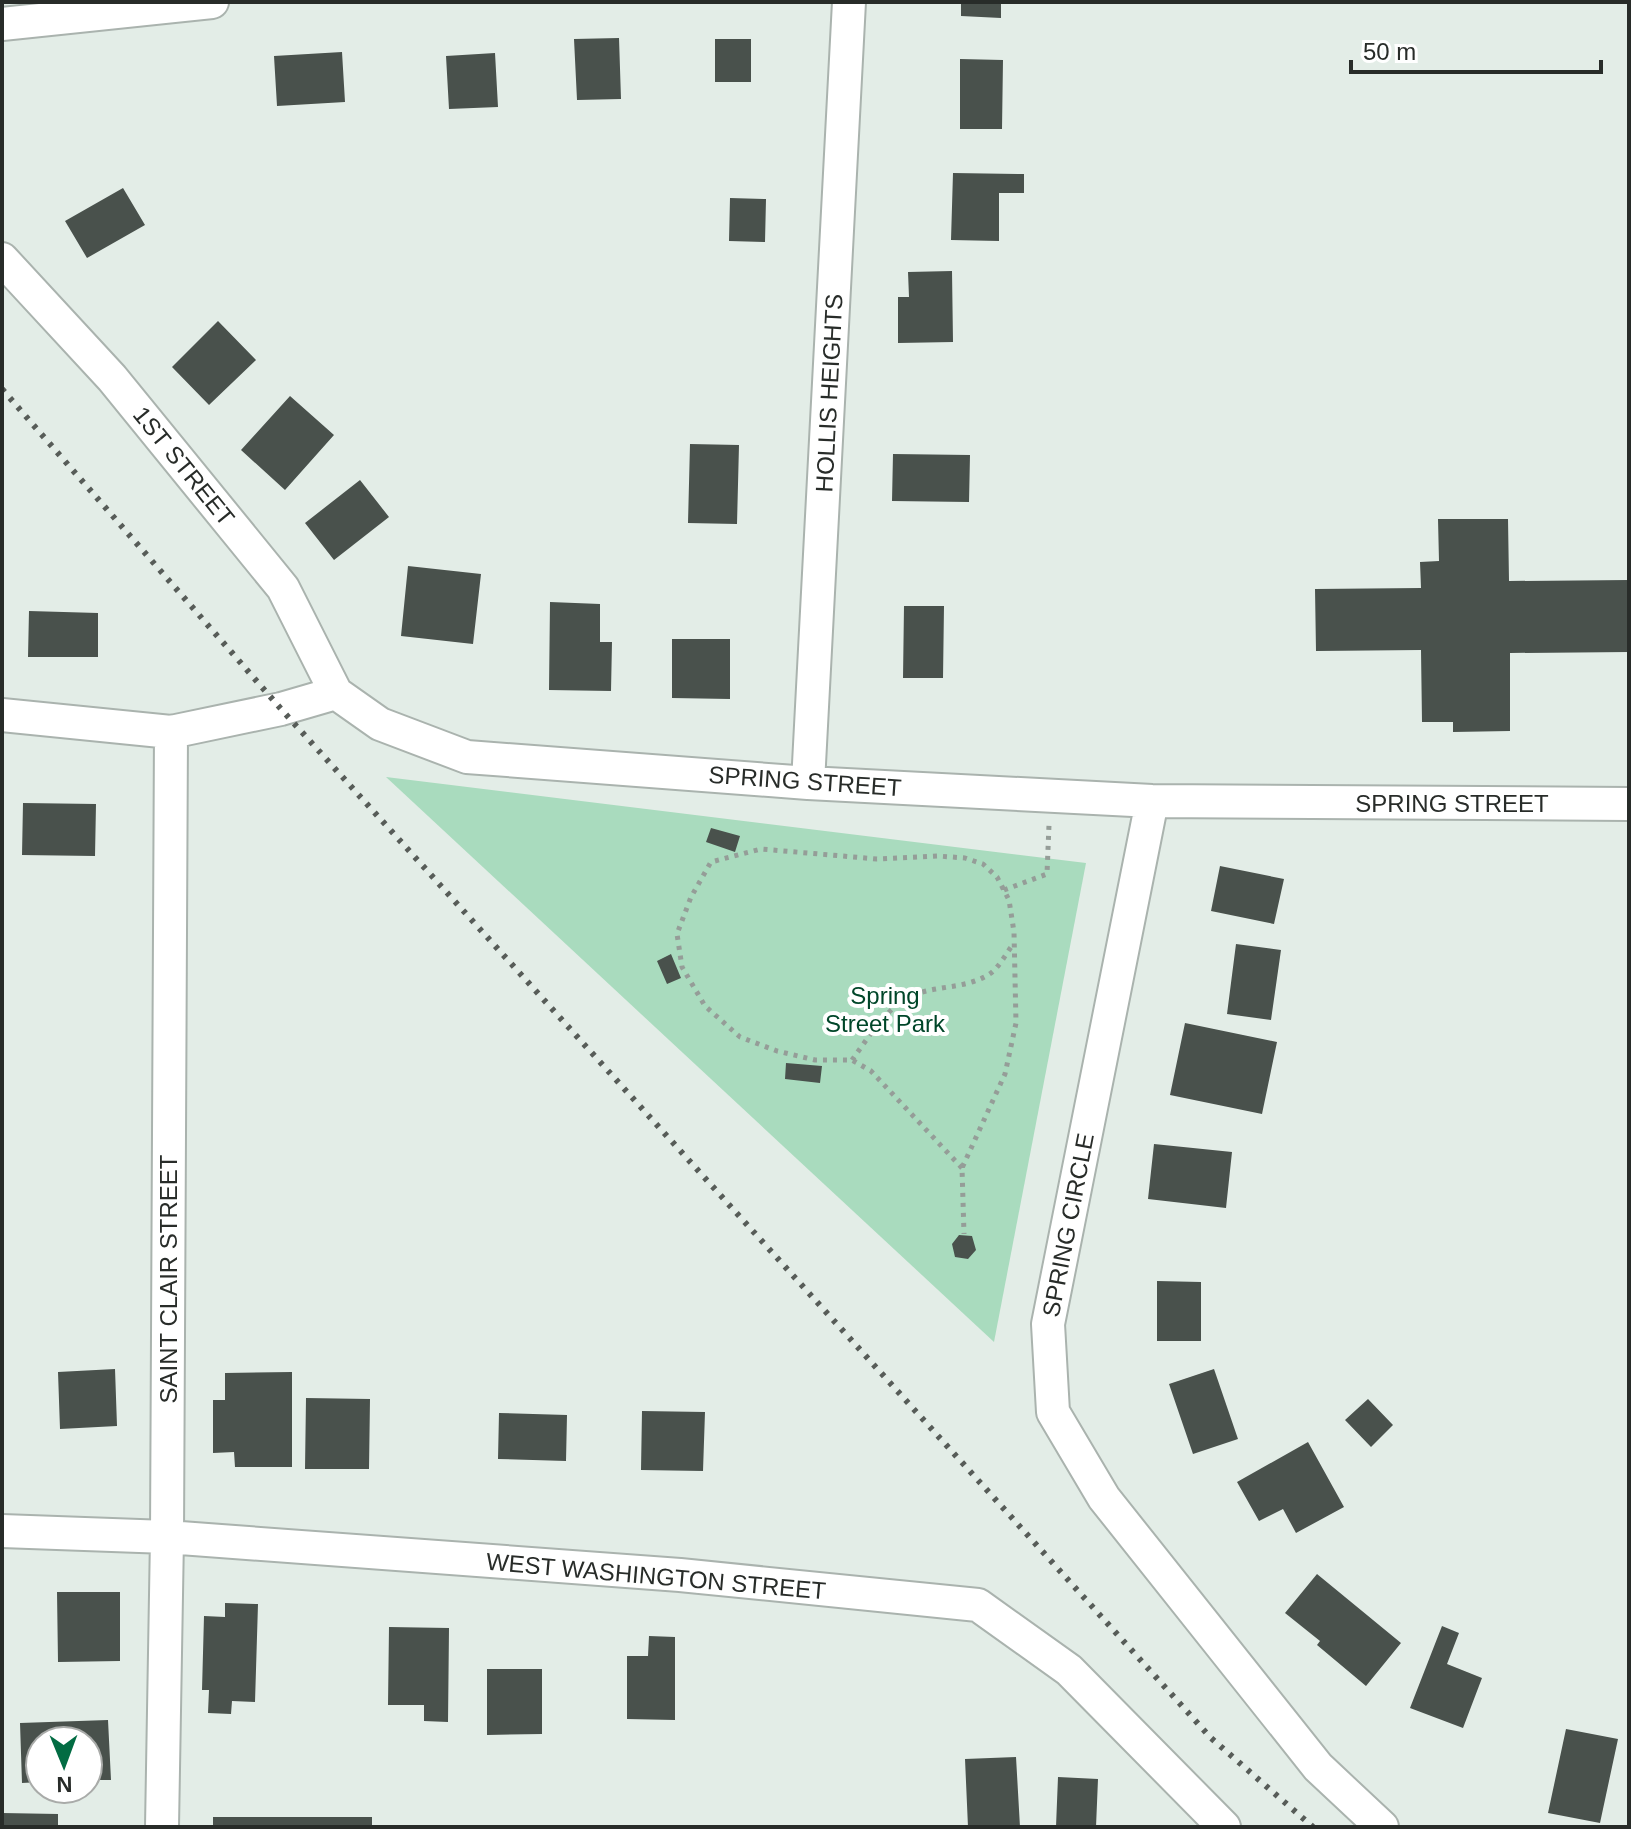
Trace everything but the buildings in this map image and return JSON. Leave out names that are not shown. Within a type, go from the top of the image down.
[{"type":"street","points":[[2,24],[212,2]]},
{"type":"street","name":"HOLLIS HEIGHTS","points":[[808,783],[849,2]]},
{"type":"street","name":"1ST STREET","points":[[2,259],[112,378],[283,588],[336,693]]},
{"type":"street","points":[[2,715],[171,732],[281,709],[336,693]]},
{"type":"street","name":"SPRING STREET","points":[[336,693],[380,724],[467,757],[808,783],[1152,801],[1629,804]]},
{"type":"street","name":"SAINT CLAIR STREET","points":[[162,1827],[167,1537],[171,732]]},
{"type":"street","name":"SPRING CIRCLE","points":[[1152,801],[1048,1324],[1053,1412],[1104,1498],[1318,1767],[1382,1827]]},
{"type":"street","name":"WEST WASHINGTON STREET","points":[[2,1531],[167,1537],[680,1575],[978,1605],[1069,1670],[1224,1827]]},
{"type":"path","points":[[1004,890],[1047,874],[1050,795]]},
{"type":"path","points":[[962,1168],[876,1075],[852,1060],[815,1060],[777,1051],[740,1037],[705,1006],[682,967],[677,934],[691,897],[711,862],[761,849],[877,859],[938,856],[965,858],[983,864],[997,877],[1009,900],[1014,942],[1016,1023],[1005,1074],[962,1168],[964,1234]]},
{"type":"path","points":[[852,1060],[901,1001],[957,986],[991,972],[1014,942]]},
{"type":"green space","name":"Spring Street Park","points":[[386,777],[1086,863],[994,1342]]},
{"type":"railway","points":[[2,389],[281,709],[1211,1738],[1313,1827]]}]
